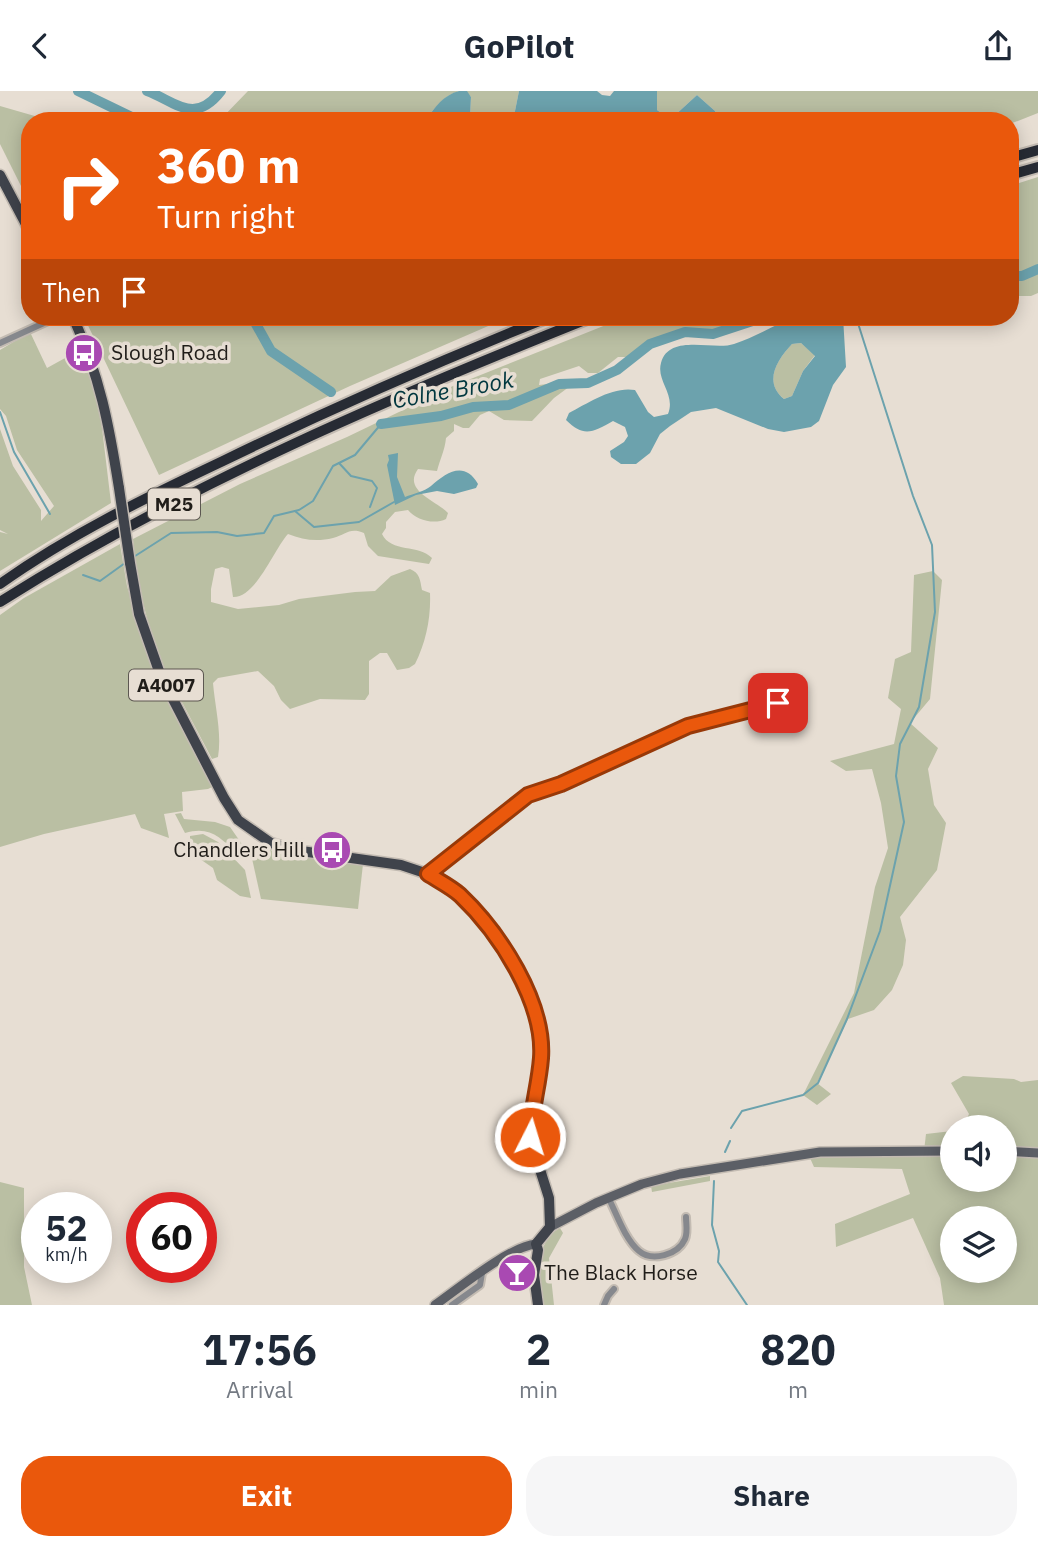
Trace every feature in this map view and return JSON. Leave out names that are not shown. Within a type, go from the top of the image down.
[{"type":"highway","points":[[1019,155],[1038,150]]},
{"type":"highway","points":[[1019,172],[1038,167]]},
{"type":"highway","name":"M25","points":[[0,584],[76,537],[165,489],[338,407],[528,326]]},
{"type":"highway","name":"M25","points":[[0,602],[74,556],[128,527],[370,409],[570,326]]},
{"type":"main road","points":[[0,175],[21,215]]},
{"type":"main road","name":"A4007","points":[[77,326],[99,380],[106,409],[139,614],[160,674],[238,820],[271,843],[294,850],[401,865],[428,874],[458,893],[482,920],[520,975],[535,1011],[541,1058],[530,1116],[530,1137],[549,1198],[550,1227]]},
{"type":"main road","points":[[538,1305],[534,1275],[538,1250],[536,1244],[550,1227]]},
{"type":"street","points":[[0,343],[37,326]]},
{"type":"street","points":[[428,874],[528,795],[561,784],[688,726],[778,703]]},
{"type":"street","points":[[550,1227],[661,1178],[820,1152],[940,1151]]},
{"type":"street","points":[[1017,1152],[1038,1153]]},
{"type":"street","points":[[609,1199],[636,1249],[646,1256],[661,1257],[677,1249],[684,1241],[687,1230],[685,1217]]},
{"type":"street","points":[[435,1305],[525,1246],[536,1244]]},
{"type":"street","points":[[452,1305],[480,1285],[482,1273]]},
{"type":"street","points":[[604,1305],[614,1289]]},
{"type":"green space","points":[[248,91],[459,91],[431,112],[228,112]]},
{"type":"green space","points":[[466,91],[519,91],[515,112],[470,112],[471,97]]},
{"type":"green space","points":[[657,91],[1038,91],[1038,113],[1019,120],[1019,112],[715,112],[697,95],[678,112],[657,110]]},
{"type":"green space","points":[[0,106],[21,112],[21,186],[0,144]]},
{"type":"green space","points":[[1038,177],[1038,293],[1031,296],[1019,296],[1019,183]]},
{"type":"green space","points":[[88,326],[488,326],[350,386],[159,475]]},
{"type":"green space","points":[[603,326],[730,326],[712,332],[688,328],[653,339],[631,357],[618,357],[598,373],[588,373],[579,366],[540,379],[539,385],[572,381],[573,384],[554,398],[532,421],[504,420],[489,411],[480,415],[469,428],[454,424],[454,431],[446,438],[437,471],[418,469],[414,477],[414,483],[423,495],[448,513],[446,519],[426,521],[408,510],[395,512],[386,522],[382,534],[392,544],[426,554],[432,558],[429,564],[378,556],[368,546],[364,533],[355,531],[321,540],[288,534],[257,581],[241,595],[233,597],[229,569],[215,569],[211,602],[238,609],[375,591],[391,576],[410,569],[418,575],[422,590],[430,593],[430,602],[425,638],[415,664],[397,670],[387,653],[380,653],[369,661],[369,694],[365,700],[320,699],[290,709],[281,700],[274,686],[258,671],[218,678],[213,683],[219,748],[218,757],[212,759],[168,680],[151,634],[136,575],[133,539],[240,484],[453,386]]},
{"type":"green space","points":[[30,332],[47,368],[76,352],[82,373],[86,361],[99,403],[111,503],[0,571],[0,532],[8,534],[0,530],[0,429],[13,466],[41,510],[41,521],[54,506],[17,450],[6,416],[0,409],[0,350]]},
{"type":"green space","points":[[801,343],[815,355],[803,371],[792,396],[784,399],[774,385],[774,371],[792,344]]},
{"type":"green space","points":[[120,544],[127,586],[149,659],[214,786],[182,792],[183,811],[164,814],[169,838],[141,828],[135,814],[44,834],[0,847],[0,615],[24,598]]},
{"type":"green space","points":[[933,571],[942,580],[930,699],[910,723],[938,748],[928,769],[934,805],[946,823],[937,870],[900,917],[906,940],[903,965],[892,990],[874,1010],[848,1019],[817,1083],[831,1094],[817,1105],[803,1095],[854,993],[875,887],[888,848],[872,769],[846,771],[830,761],[894,744],[901,709],[888,698],[895,659],[911,652],[914,575]]},
{"type":"green space","points":[[181,813],[184,819],[215,822],[230,827],[244,847],[237,854],[208,832],[185,833],[175,814]]},
{"type":"green space","points":[[203,834],[218,842],[245,870],[251,898],[240,896],[217,880],[213,868],[190,852],[190,836]]},
{"type":"green space","points":[[255,848],[363,864],[358,909],[261,899],[251,854]]},
{"type":"green space","points":[[963,1076],[1014,1079],[1021,1082],[1038,1080],[1038,1153],[1017,1152],[1017,1115],[969,1115],[951,1083]]},
{"type":"green space","points":[[940,1132],[940,1151],[924,1151],[926,1134]]},
{"type":"green space","points":[[940,1155],[940,1192],[1017,1192],[1017,1155],[1038,1155],[1038,1305],[944,1305],[941,1283],[1017,1283],[1017,1206],[940,1206],[940,1278],[913,1218],[836,1247],[835,1224],[910,1194],[902,1169],[814,1167],[810,1158]]},
{"type":"green space","points":[[710,1176],[710,1181],[652,1192],[651,1186]]},
{"type":"green space","points":[[0,1182],[24,1188],[24,1192],[21,1192],[21,1283],[27,1283],[32,1305],[0,1305]]},
{"type":"green space","points":[[560,1228],[563,1233],[549,1258],[554,1305],[541,1305],[539,1273],[542,1252],[552,1234]]},
{"type":"water","points":[[467,91],[471,97],[470,112],[431,112],[449,95]]},
{"type":"water","points":[[519,91],[597,91],[610,96],[614,91],[657,91],[657,110],[660,112],[515,112]]},
{"type":"water","points":[[697,95],[715,112],[678,112]]},
{"type":"water","points":[[774,326],[844,326],[846,367],[833,385],[819,421],[811,427],[784,432],[768,429],[716,408],[691,412],[660,434],[650,453],[636,464],[621,464],[611,457],[610,451],[628,436],[625,427],[613,421],[594,430],[584,431],[566,420],[569,413],[592,400],[627,389],[635,390],[654,417],[668,414],[670,400],[660,370],[666,354],[673,348],[682,346],[725,346]],"holes":[[[801,343],[815,356],[803,371],[792,396],[784,399],[774,385],[774,371],[792,344]]]},
{"type":"water","points":[[398,453],[397,477],[405,497],[426,489],[455,471],[467,472],[478,484],[476,488],[454,494],[437,491],[416,495],[395,505],[387,465],[388,455]]},
{"type":"waterway","name":"Colne Brook","points":[[78,91],[121,112]]},
{"type":"waterway","points":[[147,91],[176,105],[193,109],[202,107],[221,91]]},
{"type":"waterway","name":"Colne Brook","points":[[1019,276],[1038,269]]},
{"type":"waterway","name":"Colne Brook","points":[[257,326],[271,351],[331,392]]},
{"type":"waterway","name":"Colne Brook","points":[[381,424],[441,416],[473,407],[509,405],[559,384],[588,383],[617,370],[650,344],[685,332],[713,334],[737,326]]},
{"type":"waterway","points":[[731,1128],[742,1111],[803,1095],[818,1083],[847,1019],[880,931],[904,822],[896,776],[900,744],[919,707],[935,612],[932,545],[913,496],[859,326]]},
{"type":"waterway","points":[[0,412],[14,452],[50,514]]},
{"type":"waterway","points":[[132,558],[171,533],[217,532],[237,536],[264,533],[274,516],[299,510],[313,501],[333,466],[355,455],[381,424]]},
{"type":"waterway","points":[[339,463],[351,476],[372,481],[377,488],[370,507]]},
{"type":"waterway","points":[[295,511],[314,527],[359,522],[394,502]]},
{"type":"waterway","points":[[83,575],[100,581],[125,563]]},
{"type":"waterway","points":[[725,1152],[730,1141]]},
{"type":"waterway","points":[[714,1181],[712,1225],[719,1251],[718,1262],[747,1305]]},
{"type":"place","name":"Slough Road","points":[[84,353]]},
{"type":"place","name":"Chandlers Hill","points":[[332,850]]},
{"type":"place","name":"The Black Horse","points":[[517,1273]]},
{"type":"route","points":[[530,1137],[530,1116],[541,1058],[535,1011],[520,975],[482,920],[458,893],[428,874],[528,795],[561,784],[688,726],[778,703]]}]
